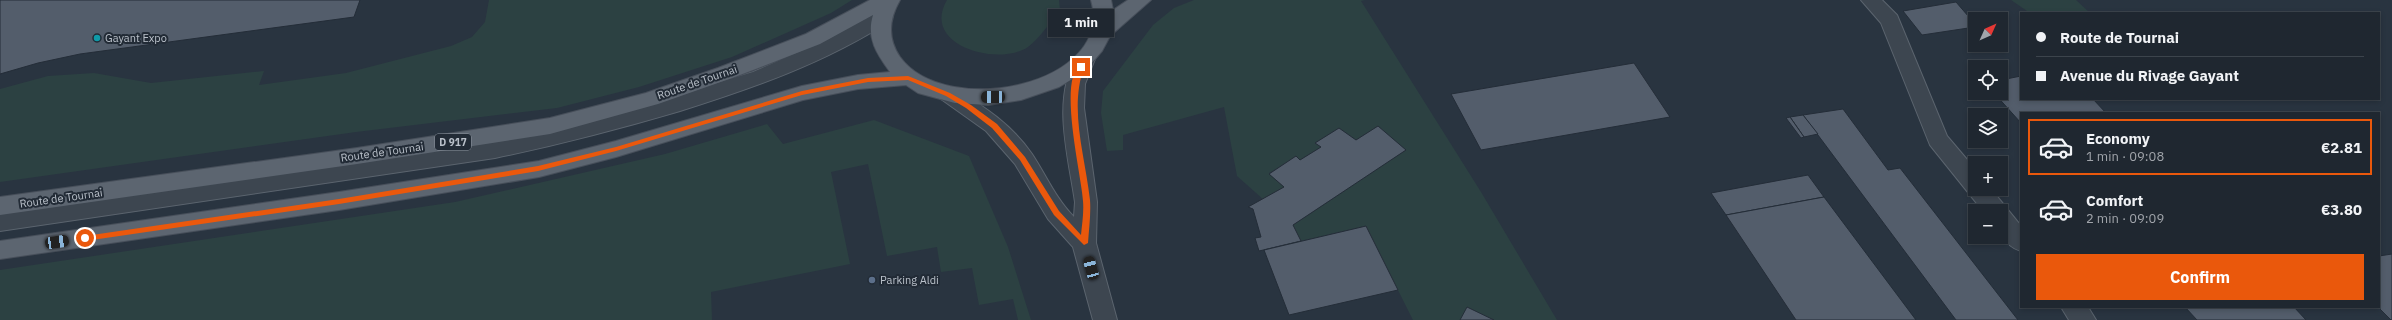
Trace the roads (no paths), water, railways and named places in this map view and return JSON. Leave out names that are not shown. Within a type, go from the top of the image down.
[{"type":"main road","points":[[886,5],[880,30],[882,45],[891,63],[908,78],[948,94],[993,97],[1024,92],[1064,75],[1085,59],[1093,50],[1102,31],[1104,13],[1101,0]]},
{"type":"main road","points":[[1102,31],[1141,0]]},
{"type":"main road","name":"Route de Tournai","points":[[0,206],[357,156],[556,124],[651,99],[775,54],[886,5]]},
{"type":"main road","points":[[0,250],[339,201],[532,170],[616,149],[802,93],[858,82],[908,78]]},
{"type":"street","points":[[1871,0],[1890,20],[1938,139],[1968,176]]},
{"type":"street","points":[[0,222],[495,150],[561,137],[719,91],[780,69],[849,36],[886,5]]},
{"type":"street","points":[[1085,59],[1075,84],[1073,108],[1086,202],[1084,243],[1105,320]]},
{"type":"street","points":[[948,94],[981,115],[1005,138],[1023,158],[1056,213],[1084,243]]},
{"type":"street","points":[[1984,196],[1990,204]]},
{"type":"street","points":[[2008,226],[2020,241]]},
{"type":"street","points":[[2074,308],[2084,320]]},
{"type":"place","name":"Gayant Expo","points":[[97,38]]},
{"type":"place","name":"Parking Aldi","points":[[872,280]]}]
